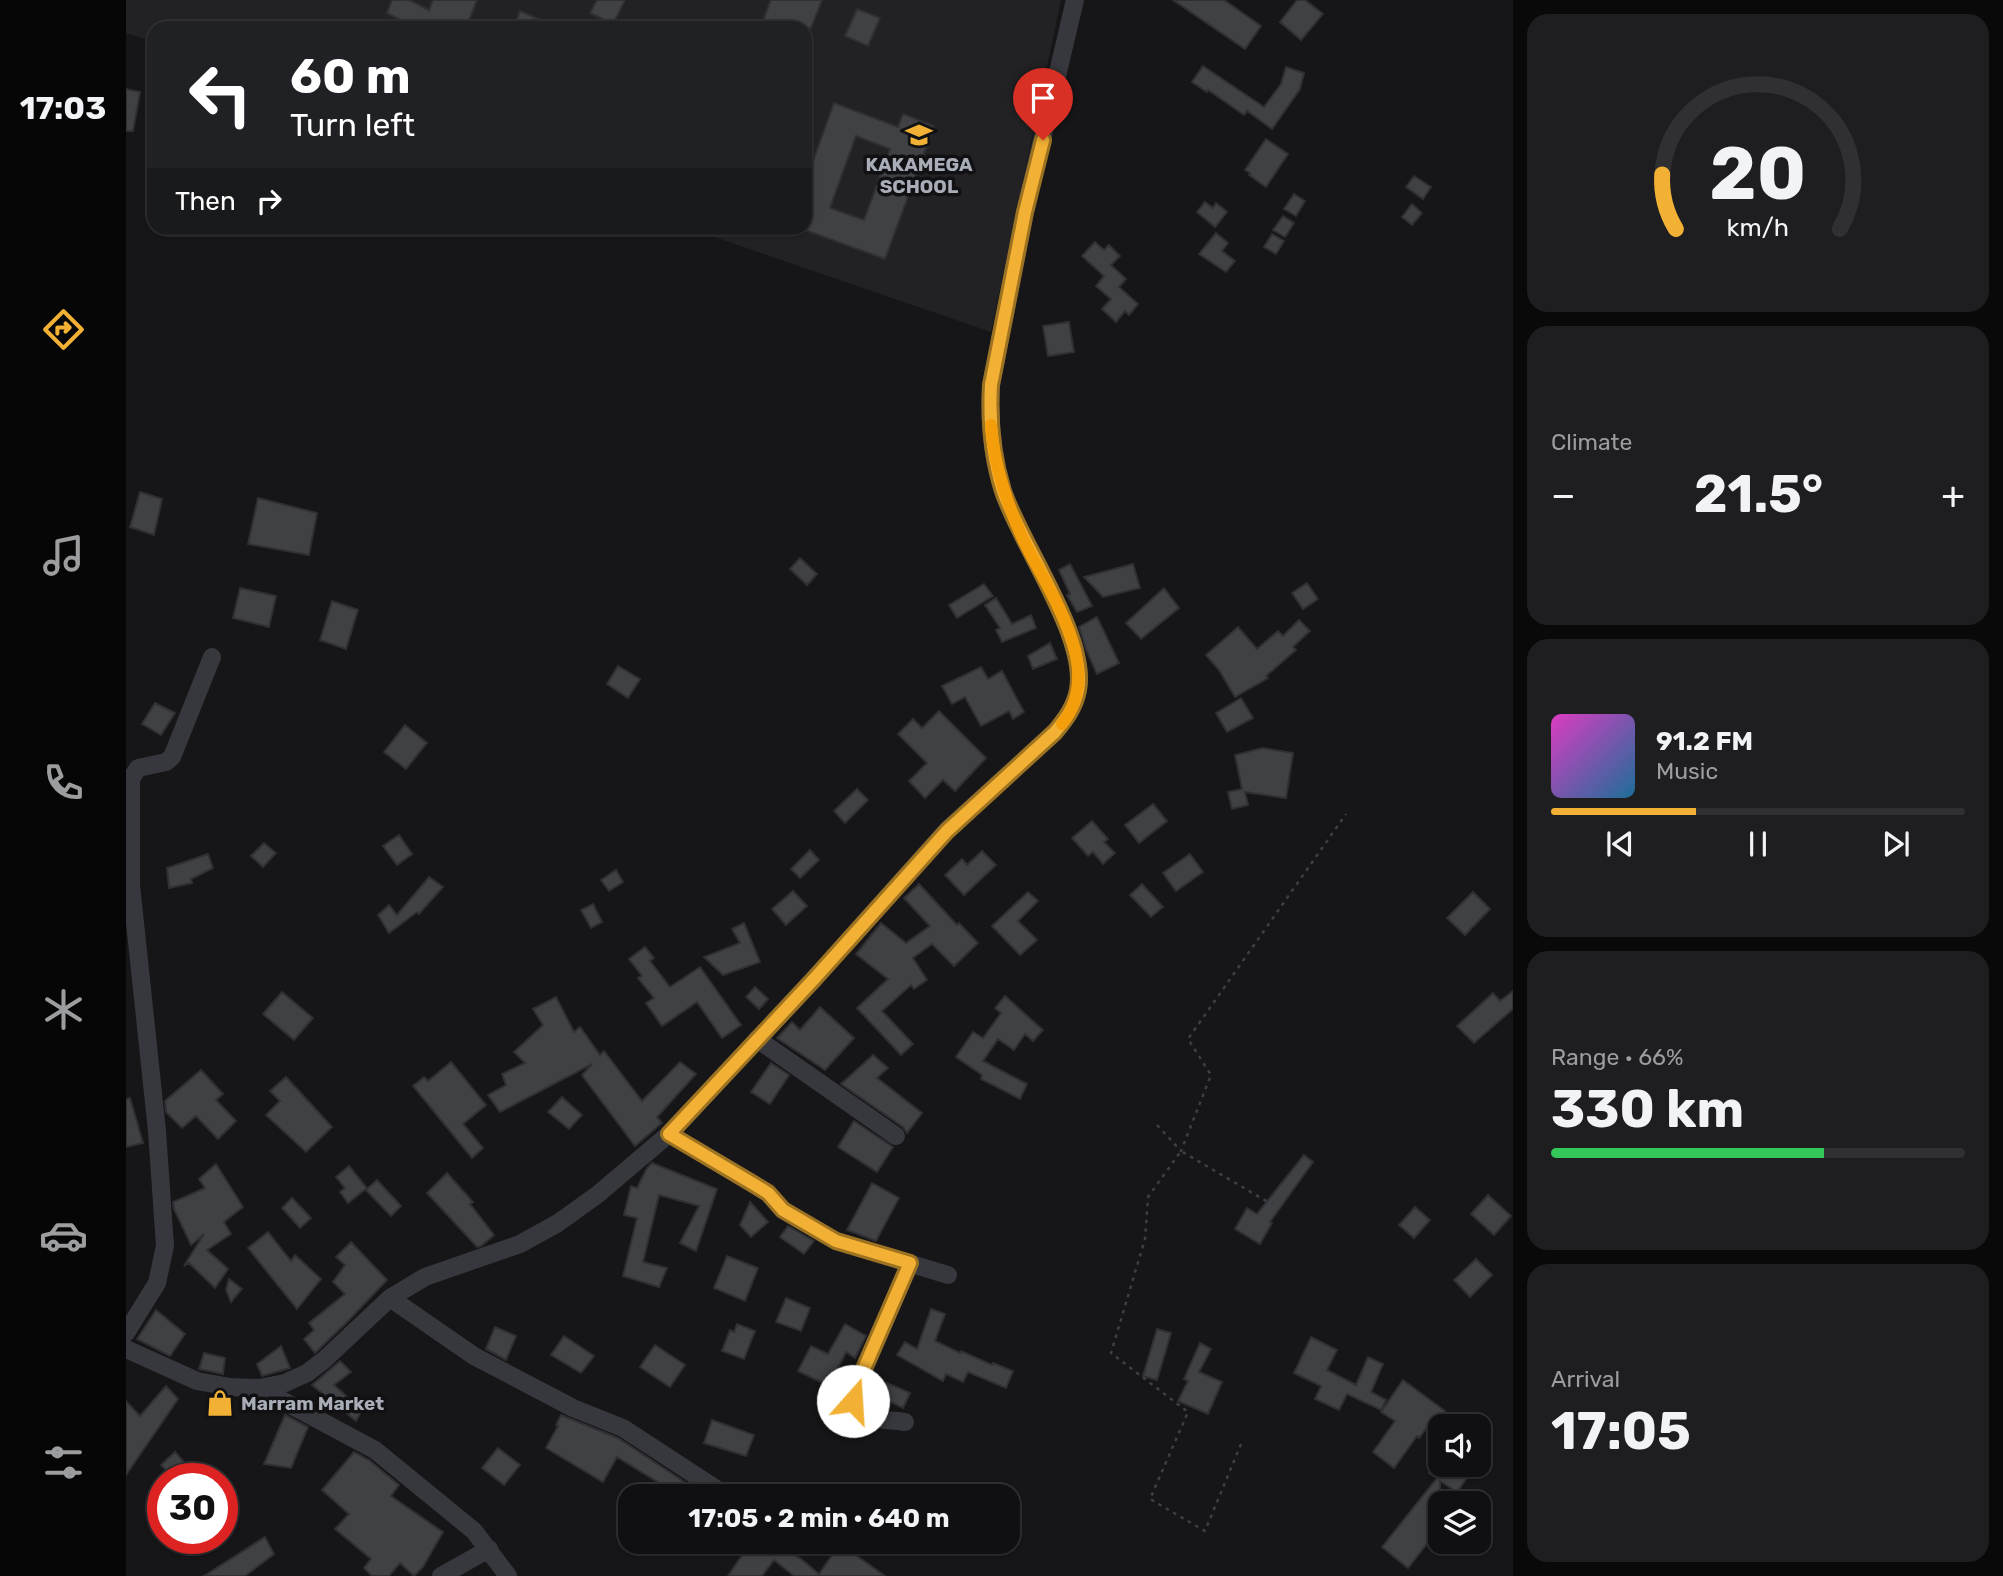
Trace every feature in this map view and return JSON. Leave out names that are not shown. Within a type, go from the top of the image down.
[{"type":"street","points":[[126,1349],[197,1381],[230,1387],[259,1388],[285,1383],[324,1360],[390,1297],[425,1277],[520,1244],[558,1223],[597,1195],[669,1134],[947,831],[1055,732],[1068,716],[1078,690],[1077,657],[1053,594],[1023,539],[1004,492],[993,450],[990,411],[991,385],[1025,212],[1075,0]]},
{"type":"street","points":[[126,1333],[157,1283],[165,1246],[157,1131],[131,885],[131,779],[138,768],[166,762],[172,757],[212,657]]},
{"type":"street","points":[[126,963],[140,981]]},
{"type":"street","points":[[757,1040],[896,1136]]},
{"type":"street","points":[[669,1134],[768,1193],[783,1210],[836,1241],[948,1275]]},
{"type":"street","points":[[905,1423],[863,1415],[857,1410],[853,1394],[910,1263]]},
{"type":"street","points":[[390,1297],[474,1356],[573,1408],[624,1429],[709,1484]]},
{"type":"street","points":[[259,1388],[375,1450],[474,1531],[508,1576]]},
{"type":"street","points":[[441,1576],[489,1549]]},
{"type":"path","points":[[1241,1444],[1205,1531],[1150,1499],[1188,1412],[1111,1353],[1145,1239],[1148,1197],[1181,1151],[1211,1075],[1188,1039],[1346,814]]},
{"type":"path","points":[[1157,1125],[1181,1151],[1273,1205]]},
{"type":"shaded area","name":"KAKAMEGA SCHOOL","points":[[126,0],[1061,0],[991,332],[708,235],[812,235],[812,21],[147,21],[147,40],[126,33]]},
{"type":"building","points":[[392,0],[409,0],[429,10],[433,0],[477,0],[469,21],[402,21],[387,13]]},
{"type":"building","points":[[597,0],[625,0],[614,21],[607,21],[590,13]]},
{"type":"building","points":[[771,0],[822,0],[812,25],[812,21],[763,21]]},
{"type":"building","points":[[1173,0],[1224,0],[1261,26],[1245,49]]},
{"type":"building","points":[[1297,0],[1305,0],[1323,14],[1301,40],[1280,22]]},
{"type":"building","points":[[857,9],[880,18],[868,46],[845,36]]},
{"type":"building","points":[[520,11],[543,21],[516,21]]},
{"type":"building","points":[[1203,66],[1264,107],[1281,84],[1286,67],[1304,73],[1300,89],[1272,129],[1247,111],[1244,115],[1192,82]]},
{"type":"building","points":[[126,89],[140,92],[133,131],[126,131]]},
{"type":"building","points":[[834,103],[898,127],[903,114],[934,126],[885,259],[812,233],[812,164]],"holes":[[[856,136],[890,149],[864,220],[830,208]]]},
{"type":"building","points":[[1266,139],[1288,154],[1266,187],[1245,170]]},
{"type":"building","points":[[1414,176],[1431,187],[1423,199],[1406,187]]},
{"type":"building","points":[[1294,194],[1305,201],[1296,216],[1284,209]]},
{"type":"building","points":[[1205,202],[1213,208],[1216,203],[1227,212],[1215,227],[1197,212]]},
{"type":"building","points":[[1412,204],[1422,213],[1412,225],[1402,217]]},
{"type":"building","points":[[1283,216],[1294,223],[1285,237],[1273,230]]},
{"type":"building","points":[[1216,233],[1228,243],[1222,251],[1235,261],[1226,272],[1199,254]]},
{"type":"building","points":[[1272,234],[1284,241],[1276,254],[1264,247]]},
{"type":"building","points":[[1095,242],[1104,250],[1109,245],[1120,256],[1111,265],[1126,279],[1119,287],[1138,304],[1129,315],[1125,311],[1116,322],[1102,309],[1111,299],[1096,286],[1104,276],[1082,256]]},
{"type":"building","points":[[1069,322],[1074,352],[1048,356],[1043,326]]},
{"type":"building","points":[[140,492],[162,499],[154,535],[130,527]]},
{"type":"building","points":[[258,498],[317,513],[309,555],[248,544]]},
{"type":"building","points":[[800,558],[817,574],[807,585],[790,569]]},
{"type":"building","points":[[1070,564],[1092,606],[1077,612],[1067,595],[1070,594],[1059,570]]},
{"type":"building","points":[[1133,564],[1140,588],[1103,597],[1084,577]]},
{"type":"building","points":[[1307,583],[1318,599],[1303,609],[1292,593]]},
{"type":"building","points":[[984,584],[993,596],[957,618],[949,605]]},
{"type":"building","points":[[240,588],[276,596],[269,627],[233,618]]},
{"type":"building","points":[[1164,588],[1179,608],[1141,639],[1126,623]]},
{"type":"building","points":[[996,598],[1012,624],[1031,615],[1036,628],[1002,642],[996,630],[1000,628],[985,605]]},
{"type":"building","points":[[332,601],[358,610],[346,649],[320,640]]},
{"type":"building","points":[[1097,617],[1119,663],[1097,674],[1079,627]]},
{"type":"building","points":[[1299,620],[1310,631],[1293,647],[1296,650],[1266,676],[1268,678],[1235,697],[1219,670],[1206,655],[1238,627],[1257,649],[1278,631],[1283,636]]},
{"type":"building","points":[[1050,643],[1057,659],[1033,669],[1028,656]]},
{"type":"building","points":[[618,666],[640,679],[628,698],[607,684]]},
{"type":"building","points":[[981,667],[988,679],[1002,671],[1024,712],[1013,719],[1009,711],[981,726],[965,697],[952,704],[942,686]]},
{"type":"building","points":[[1241,698],[1253,718],[1227,732],[1216,713]]},
{"type":"building","points":[[155,703],[175,713],[161,735],[142,724]]},
{"type":"building","points":[[939,711],[986,758],[955,791],[943,780],[925,798],[909,781],[927,763],[898,734],[913,719],[922,728]]},
{"type":"building","points":[[405,725],[427,743],[406,769],[384,752]]},
{"type":"building","points":[[1263,748],[1293,753],[1286,798],[1245,792],[1248,805],[1232,809],[1228,792],[1242,789],[1235,755]]},
{"type":"building","points":[[857,789],[868,800],[845,823],[834,811]]},
{"type":"building","points":[[1153,804],[1167,821],[1139,843],[1125,825]]},
{"type":"building","points":[[1092,821],[1108,839],[1104,842],[1115,853],[1103,864],[1093,852],[1088,856],[1072,838]]},
{"type":"building","points":[[399,835],[412,854],[397,865],[383,846]]},
{"type":"building","points":[[264,843],[276,853],[263,867],[251,856]]},
{"type":"building","points":[[810,850],[819,860],[800,878],[791,869]]},
{"type":"building","points":[[982,851],[996,865],[964,895],[945,875],[962,859],[967,865]]},
{"type":"building","points":[[208,854],[213,868],[191,879],[192,883],[169,888],[167,868]]},
{"type":"building","points":[[1190,854],[1203,872],[1176,891],[1163,873]]},
{"type":"building","points":[[616,870],[623,882],[609,891],[601,880]]},
{"type":"building","points":[[429,877],[443,887],[419,914],[417,912],[389,933],[378,915],[389,905],[397,915]]},
{"type":"building","points":[[919,884],[957,925],[959,923],[978,943],[954,966],[932,944],[913,958],[927,980],[914,989],[911,985],[882,1011],[913,1044],[901,1055],[857,1008],[888,979],[856,954],[881,923],[906,943],[930,926],[904,898]]},
{"type":"building","points":[[1142,884],[1163,907],[1151,917],[1130,895]]},
{"type":"building","points":[[793,891],[807,906],[786,925],[772,909]]},
{"type":"building","points":[[1028,892],[1038,901],[1018,921],[1037,940],[1020,955],[992,926]]},
{"type":"building","points":[[1473,892],[1490,909],[1465,935],[1447,918]]},
{"type":"building","points":[[593,904],[602,922],[591,928],[581,910]]},
{"type":"building","points":[[744,923],[760,962],[723,975],[704,957],[740,943],[732,929]]},
{"type":"building","points":[[645,947],[654,958],[650,961],[670,987],[700,967],[741,1025],[722,1038],[697,1002],[662,1026],[646,1003],[654,998],[638,978],[642,976],[629,959]]},
{"type":"building","points":[[755,987],[768,999],[759,1009],[746,997]]},
{"type":"building","points":[[1513,991],[1513,1009],[1474,1043],[1457,1026],[1493,993],[1500,1001]]},
{"type":"building","points":[[282,992],[313,1018],[294,1040],[263,1014]]},
{"type":"building","points":[[1005,996],[1043,1030],[1033,1041],[1025,1034],[1014,1050],[998,1039],[983,1061],[1027,1084],[1020,1099],[981,1079],[982,1075],[956,1057],[973,1032],[983,1038],[1001,1013],[995,1008]]},
{"type":"building","points":[[556,997],[574,1032],[580,1027],[600,1055],[604,1051],[642,1101],[680,1062],[696,1074],[657,1117],[662,1123],[635,1146],[582,1075],[592,1064],[500,1112],[488,1095],[506,1085],[502,1074],[525,1063],[514,1052],[543,1025],[533,1009]]},
{"type":"building","points":[[820,1007],[854,1038],[825,1070],[777,1038],[792,1022],[800,1030]]},
{"type":"building","points":[[873,1055],[888,1068],[877,1078],[922,1113],[907,1133],[903,1127],[841,1084]]},
{"type":"building","points":[[451,1062],[486,1105],[463,1124],[483,1148],[472,1158],[413,1086],[424,1077],[428,1081]]},
{"type":"building","points":[[771,1063],[789,1075],[770,1104],[751,1092]]},
{"type":"building","points":[[201,1070],[223,1094],[216,1100],[236,1121],[218,1139],[196,1116],[182,1128],[166,1112],[165,1101]]},
{"type":"building","points":[[286,1077],[332,1127],[306,1152],[266,1115],[280,1101],[270,1091]]},
{"type":"building","points":[[562,1097],[582,1115],[569,1129],[548,1112]]},
{"type":"building","points":[[130,1098],[143,1143],[126,1147],[126,1099]]},
{"type":"building","points":[[854,1121],[893,1147],[877,1172],[838,1147]]},
{"type":"building","points":[[1304,1155],[1313,1162],[1270,1222],[1272,1223],[1260,1244],[1235,1229],[1247,1208],[1257,1214]]},
{"type":"building","points":[[652,1163],[717,1189],[696,1251],[680,1243],[699,1206],[659,1195],[643,1262],[667,1268],[659,1287],[623,1276],[637,1218],[624,1215],[631,1186],[637,1188]]},
{"type":"building","points":[[216,1164],[243,1207],[224,1222],[231,1234],[207,1250],[228,1269],[215,1288],[189,1263],[184,1266],[204,1234],[191,1245],[173,1202],[205,1188],[199,1179]]},
{"type":"building","points":[[349,1166],[367,1188],[348,1203],[340,1192],[345,1188],[336,1177]]},
{"type":"building","points":[[447,1173],[473,1202],[470,1204],[494,1235],[481,1246],[477,1247],[427,1193]]},
{"type":"building","points":[[377,1180],[401,1206],[391,1216],[366,1190]]},
{"type":"building","points":[[872,1183],[899,1198],[876,1241],[847,1230]]},
{"type":"building","points":[[1488,1195],[1511,1216],[1494,1235],[1471,1214]]},
{"type":"building","points":[[292,1198],[311,1218],[300,1228],[282,1208]]},
{"type":"building","points":[[750,1202],[768,1222],[751,1237],[740,1225]]},
{"type":"building","points":[[1415,1207],[1430,1220],[1414,1238],[1399,1225]]},
{"type":"building","points":[[788,1226],[814,1241],[804,1254],[780,1237]]},
{"type":"building","points":[[268,1232],[291,1261],[295,1255],[321,1279],[297,1309],[248,1248]]},
{"type":"building","points":[[351,1242],[387,1280],[315,1353],[304,1339],[314,1330],[309,1323],[345,1294],[333,1282],[345,1265],[336,1257]]},
{"type":"building","points":[[727,1256],[758,1268],[745,1301],[714,1288]]},
{"type":"building","points":[[1476,1259],[1492,1275],[1470,1297],[1454,1280]]},
{"type":"building","points":[[229,1279],[242,1289],[231,1302],[226,1290]]},
{"type":"building","points":[[786,1298],[810,1308],[801,1331],[776,1322]]},
{"type":"building","points":[[931,1309],[945,1314],[935,1341],[960,1353],[961,1351],[1013,1371],[1006,1388],[968,1372],[963,1382],[946,1374],[943,1381],[897,1355],[905,1342],[917,1349]]},
{"type":"building","points":[[156,1310],[185,1334],[170,1356],[137,1339]]},
{"type":"building","points":[[737,1324],[755,1331],[744,1359],[722,1351],[730,1330],[734,1332]]},
{"type":"building","points":[[845,1324],[866,1336],[855,1358],[846,1352],[829,1386],[798,1371],[811,1346],[828,1354]]},
{"type":"building","points":[[495,1327],[516,1336],[506,1360],[486,1349]]},
{"type":"building","points":[[1157,1329],[1171,1333],[1157,1380],[1143,1376]]},
{"type":"building","points":[[564,1336],[594,1356],[581,1373],[551,1355]]},
{"type":"building","points":[[1311,1337],[1337,1350],[1327,1370],[1356,1385],[1368,1357],[1383,1364],[1371,1392],[1386,1400],[1381,1410],[1347,1394],[1339,1410],[1315,1399],[1321,1386],[1294,1373]]},
{"type":"building","points":[[1200,1343],[1211,1349],[1199,1372],[1222,1382],[1208,1414],[1178,1401],[1188,1381],[1184,1379]]},
{"type":"building","points":[[655,1345],[685,1365],[670,1387],[640,1367]]},
{"type":"building","points":[[281,1346],[290,1368],[262,1376],[257,1364]]},
{"type":"building","points":[[204,1353],[225,1358],[223,1374],[199,1369]]},
{"type":"building","points":[[340,1361],[351,1372],[334,1385],[362,1410],[356,1421],[312,1385]]},
{"type":"building","points":[[873,1377],[910,1393],[903,1408],[867,1391]]},
{"type":"building","points":[[1403,1380],[1445,1411],[1443,1414],[1428,1414],[1428,1426],[1419,1438],[1417,1436],[1394,1468],[1373,1452],[1395,1421],[1381,1412]]},
{"type":"building","points":[[166,1386],[178,1399],[126,1475],[126,1401],[140,1416]]},
{"type":"building","points":[[285,1415],[308,1427],[291,1468],[264,1464]]},
{"type":"building","points":[[561,1415],[618,1438],[686,1483],[661,1484],[617,1457],[603,1482],[546,1448],[558,1426],[556,1425]]},
{"type":"building","points":[[712,1420],[754,1435],[746,1456],[704,1443]]},
{"type":"building","points":[[498,1448],[520,1465],[504,1485],[482,1468]]},
{"type":"building","points":[[175,1452],[185,1463],[163,1463]]},
{"type":"building","points":[[354,1452],[369,1460],[399,1485],[391,1496],[443,1532],[423,1567],[414,1576],[400,1563],[389,1576],[372,1576],[364,1568],[371,1559],[335,1529],[349,1514],[322,1490]]},
{"type":"building","points":[[1468,1477],[1458,1491],[1440,1481],[1440,1491],[1428,1491],[1428,1542],[1408,1568],[1382,1547],[1437,1478]]},
{"type":"building","points":[[265,1537],[274,1554],[245,1576],[204,1576]]},
{"type":"building","points":[[743,1554],[792,1554],[819,1574],[833,1554],[854,1554],[885,1576],[794,1576],[774,1560],[762,1576],[728,1576]]},
{"type":"slow traffic","points":[[991,425],[993,450],[1004,492],[1023,539],[1053,594],[1077,657],[1078,690],[1062,724]]},
{"type":"place","name":"KAKAMEGA SCHOOL","points":[[919,135]]},
{"type":"place","name":"Marram Market","points":[[220,1403]]},
{"type":"route","points":[[853,1401],[853,1394],[910,1263],[836,1241],[783,1210],[768,1193],[669,1134],[947,831],[1055,732],[1073,705],[1078,690],[1077,657],[1053,594],[1023,539],[1004,492],[993,450],[990,411],[991,385],[1025,212],[1043,140]]}]
